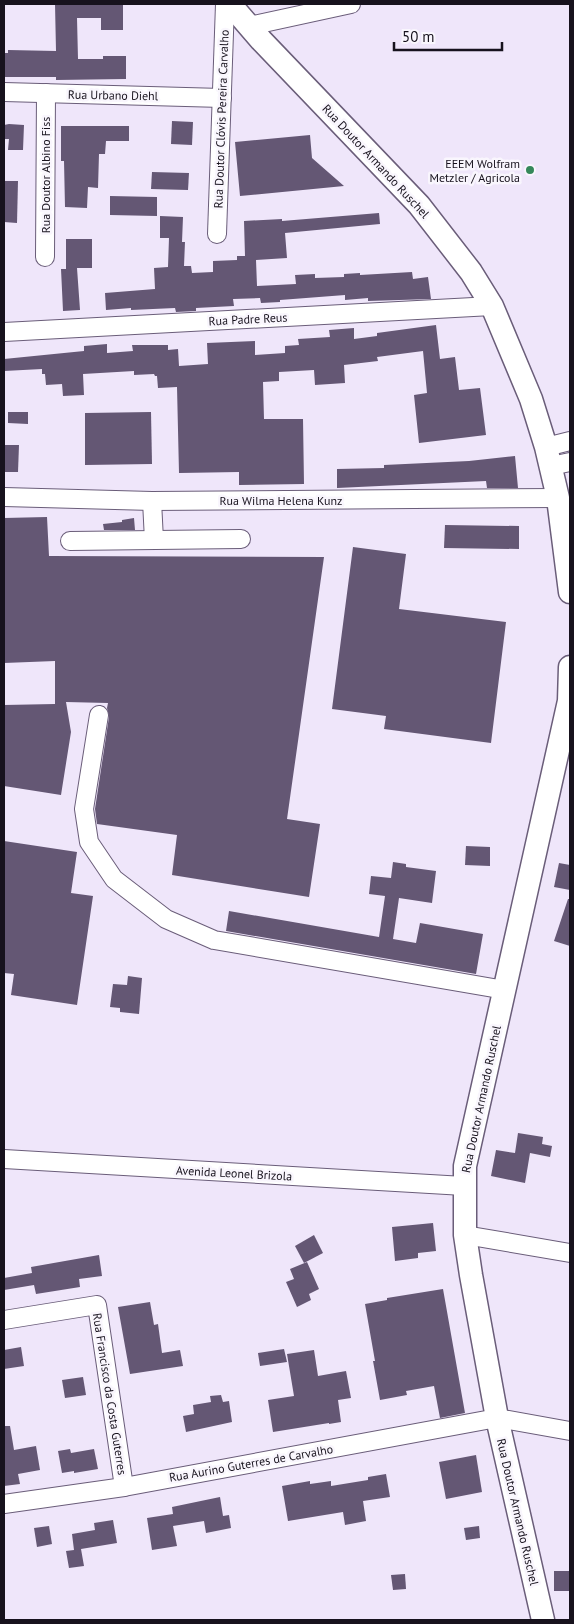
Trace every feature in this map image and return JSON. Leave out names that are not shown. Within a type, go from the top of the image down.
[{"type":"main road","name":"Rua Doutor Armando Ruschel","points":[[230,4],[419,205],[471,272],[492,306],[556,458],[558,498],[570,592]]},
{"type":"main road","name":"Rua Doutor Armando Ruschel","points":[[543,1620],[497,1418],[465,1234],[464,1186],[465,1166],[570,701],[570,667]]},
{"type":"street","name":"Rua Doutor Clóvis Pereira Carvalho","points":[[217,234],[225,4]]},
{"type":"street","points":[[249,26],[351,4]]},
{"type":"street","name":"Rua Urbano Diehl","points":[[4,92],[222,98]]},
{"type":"street","name":"Rua Doutor Albino Fiss","points":[[45,257],[46,93]]},
{"type":"street","name":"Rua Padre Reus","points":[[4,332],[492,306]]},
{"type":"street","points":[[556,458],[570,441]]},
{"type":"street","name":"Rua Wilma Helena Kunz","points":[[4,497],[152,501],[558,498]]},
{"type":"street","points":[[152,501],[154,540]]},
{"type":"street","points":[[70,541],[241,539]]},
{"type":"street","points":[[99,715],[84,810],[89,842],[114,880],[166,919],[214,940],[505,990]]},
{"type":"street","name":"Avenida Leonel Brizola","points":[[4,1159],[464,1186]]},
{"type":"street","points":[[465,1234],[570,1254]]},
{"type":"street","name":"Rua Francisco da Costa Guterres","points":[[4,1320],[97,1305],[124,1487]]},
{"type":"street","points":[[497,1418],[570,1432]]},
{"type":"street","name":"Rua Aurino Guterres de Carvalho","points":[[4,1504],[124,1487],[497,1418]]},
{"type":"building","points":[[55,4],[123,4],[123,30],[101,30],[101,18],[77,18],[78,59],[103,59],[103,56],[126,56],[126,79],[56,80],[56,77],[4,77],[4,53],[8,53],[8,50],[56,51]]},
{"type":"building","points":[[172,121],[193,122],[192,145],[171,144]]},
{"type":"building","points":[[4,125],[24,125],[23,150],[8,150],[9,139],[4,139]]},
{"type":"building","points":[[61,126],[129,126],[129,141],[106,141],[105,154],[99,154],[98,188],[88,187],[87,208],[65,207],[64,161],[61,161]]},
{"type":"building","points":[[310,135],[312,158],[344,186],[240,196],[235,142]]},
{"type":"building","points":[[152,172],[189,173],[188,190],[151,189]]},
{"type":"building","points":[[4,181],[18,181],[17,223],[4,222]]},
{"type":"building","points":[[110,196],[157,197],[157,216],[110,215]]},
{"type":"building","points":[[379,213],[380,224],[285,233],[287,258],[256,260],[257,286],[296,284],[295,275],[315,274],[315,278],[344,277],[344,274],[360,273],[360,275],[412,272],[413,279],[428,277],[431,299],[368,301],[368,298],[345,300],[345,295],[261,303],[260,298],[233,299],[234,306],[196,308],[196,311],[176,312],[175,308],[106,310],[105,293],[155,289],[154,268],[168,267],[169,238],[160,238],[160,216],[183,217],[182,242],[185,242],[184,266],[191,266],[192,273],[213,272],[213,261],[237,260],[237,256],[245,256],[244,221],[282,219],[282,221]]},
{"type":"building","points":[[66,239],[92,239],[92,268],[77,268],[80,310],[63,311],[61,269],[66,269]]},
{"type":"building","points":[[436,325],[440,359],[455,357],[459,390],[480,388],[486,435],[419,443],[414,395],[427,393],[423,351],[377,357],[378,361],[344,365],[345,383],[315,385],[314,370],[279,372],[279,381],[263,382],[264,419],[303,419],[304,484],[239,485],[239,472],[179,473],[177,387],[158,388],[157,376],[154,374],[134,375],[134,371],[83,374],[84,395],[63,396],[62,384],[46,385],[45,374],[42,374],[42,369],[4,371],[4,359],[84,351],[84,346],[107,344],[107,353],[133,351],[132,345],[168,345],[168,350],[178,349],[179,366],[208,364],[207,343],[255,341],[255,355],[285,353],[285,346],[299,345],[298,339],[330,337],[329,330],[354,328],[354,339],[377,336],[377,333]]},
{"type":"building","points":[[8,412],[28,412],[28,424],[8,423]]},
{"type":"building","points":[[151,412],[152,464],[85,465],[85,413]]},
{"type":"building","points":[[4,445],[19,445],[18,472],[4,472]]},
{"type":"building","points":[[515,456],[518,488],[487,488],[486,481],[337,488],[337,469],[384,468],[384,465],[469,461]]},
{"type":"building","points":[[47,517],[49,556],[324,557],[287,819],[320,824],[309,897],[172,875],[177,835],[97,824],[95,809],[109,717],[108,703],[66,702],[71,732],[61,795],[4,786],[4,705],[55,704],[55,661],[4,663],[4,518]]},
{"type":"building","points":[[134,518],[135,530],[104,530],[103,524],[122,522],[122,520]]},
{"type":"building","points":[[445,525],[519,526],[519,549],[444,548]]},
{"type":"building","points":[[353,547],[406,554],[399,609],[506,622],[491,743],[384,729],[386,716],[332,709]]},
{"type":"building","points":[[4,841],[77,852],[71,893],[93,896],[77,1005],[11,995],[14,974],[4,973]]},
{"type":"building","points":[[466,846],[490,847],[490,866],[465,865]]},
{"type":"building","points":[[393,862],[406,864],[406,867],[436,871],[432,903],[399,898],[393,939],[416,943],[420,923],[483,934],[476,974],[226,931],[229,911],[379,937],[385,896],[369,894],[371,876],[391,878]]},
{"type":"building","points":[[559,863],[570,865],[570,890],[554,887]]},
{"type":"building","points":[[568,899],[570,899],[570,946],[554,941]]},
{"type":"building","points":[[128,976],[142,978],[139,1014],[120,1012],[120,1008],[110,1007],[113,984],[127,985]]},
{"type":"building","points":[[518,1133],[543,1137],[542,1144],[552,1146],[550,1157],[530,1153],[525,1183],[491,1176],[496,1150],[515,1153]]},
{"type":"building","points":[[433,1223],[436,1251],[418,1253],[418,1258],[395,1261],[392,1227]]},
{"type":"building","points":[[314,1235],[323,1253],[304,1263],[295,1246]]},
{"type":"building","points":[[99,1255],[102,1276],[79,1279],[80,1287],[36,1294],[34,1285],[4,1290],[4,1278],[32,1273],[31,1267]]},
{"type":"building","points":[[307,1262],[319,1289],[309,1294],[311,1300],[297,1307],[286,1282],[294,1279],[290,1269]]},
{"type":"building","points":[[443,1289],[465,1413],[440,1418],[434,1386],[406,1391],[407,1395],[380,1400],[365,1304],[387,1300],[387,1298]]},
{"type":"building","points":[[150,1302],[154,1325],[158,1324],[162,1353],[180,1350],[183,1366],[130,1374],[118,1307]]},
{"type":"building","points":[[21,1347],[24,1366],[4,1369],[4,1350]]},
{"type":"building","points":[[284,1349],[287,1362],[260,1366],[258,1353]]},
{"type":"building","points":[[314,1350],[318,1376],[346,1371],[351,1398],[338,1400],[341,1422],[273,1432],[268,1400],[294,1396],[287,1354]]},
{"type":"building","points":[[83,1377],[86,1395],[65,1398],[62,1380]]},
{"type":"building","points":[[221,1395],[223,1402],[229,1401],[232,1422],[186,1432],[183,1416],[194,1414],[193,1405],[211,1402],[210,1396]]},
{"type":"building","points":[[4,1426],[10,1426],[14,1450],[36,1446],[40,1470],[18,1474],[20,1484],[4,1486]]},
{"type":"building","points":[[70,1449],[71,1453],[94,1449],[98,1469],[62,1473],[58,1451]]},
{"type":"building","points":[[476,1455],[482,1492],[446,1499],[439,1462]]},
{"type":"building","points":[[386,1474],[390,1497],[363,1501],[366,1521],[345,1525],[343,1512],[288,1521],[282,1486],[310,1481],[310,1484],[331,1481],[331,1486],[368,1480],[368,1477]]},
{"type":"building","points":[[220,1497],[223,1516],[229,1515],[231,1528],[206,1533],[204,1521],[173,1526],[177,1546],[152,1550],[147,1518],[173,1514],[172,1507]]},
{"type":"building","points":[[113,1520],[117,1543],[81,1549],[84,1566],[69,1568],[66,1551],[74,1550],[72,1534],[95,1530],[94,1523]]},
{"type":"building","points":[[49,1526],[52,1544],[37,1547],[34,1528]]},
{"type":"building","points":[[479,1526],[480,1538],[466,1540],[464,1528]]},
{"type":"building","points":[[554,1571],[570,1571],[570,1591],[554,1591]]},
{"type":"building","points":[[405,1574],[406,1589],[393,1590],[391,1575]]},
{"type":"place","name":"EEEM Wolfram Metzler / Agricola","points":[[530,170]]}]
